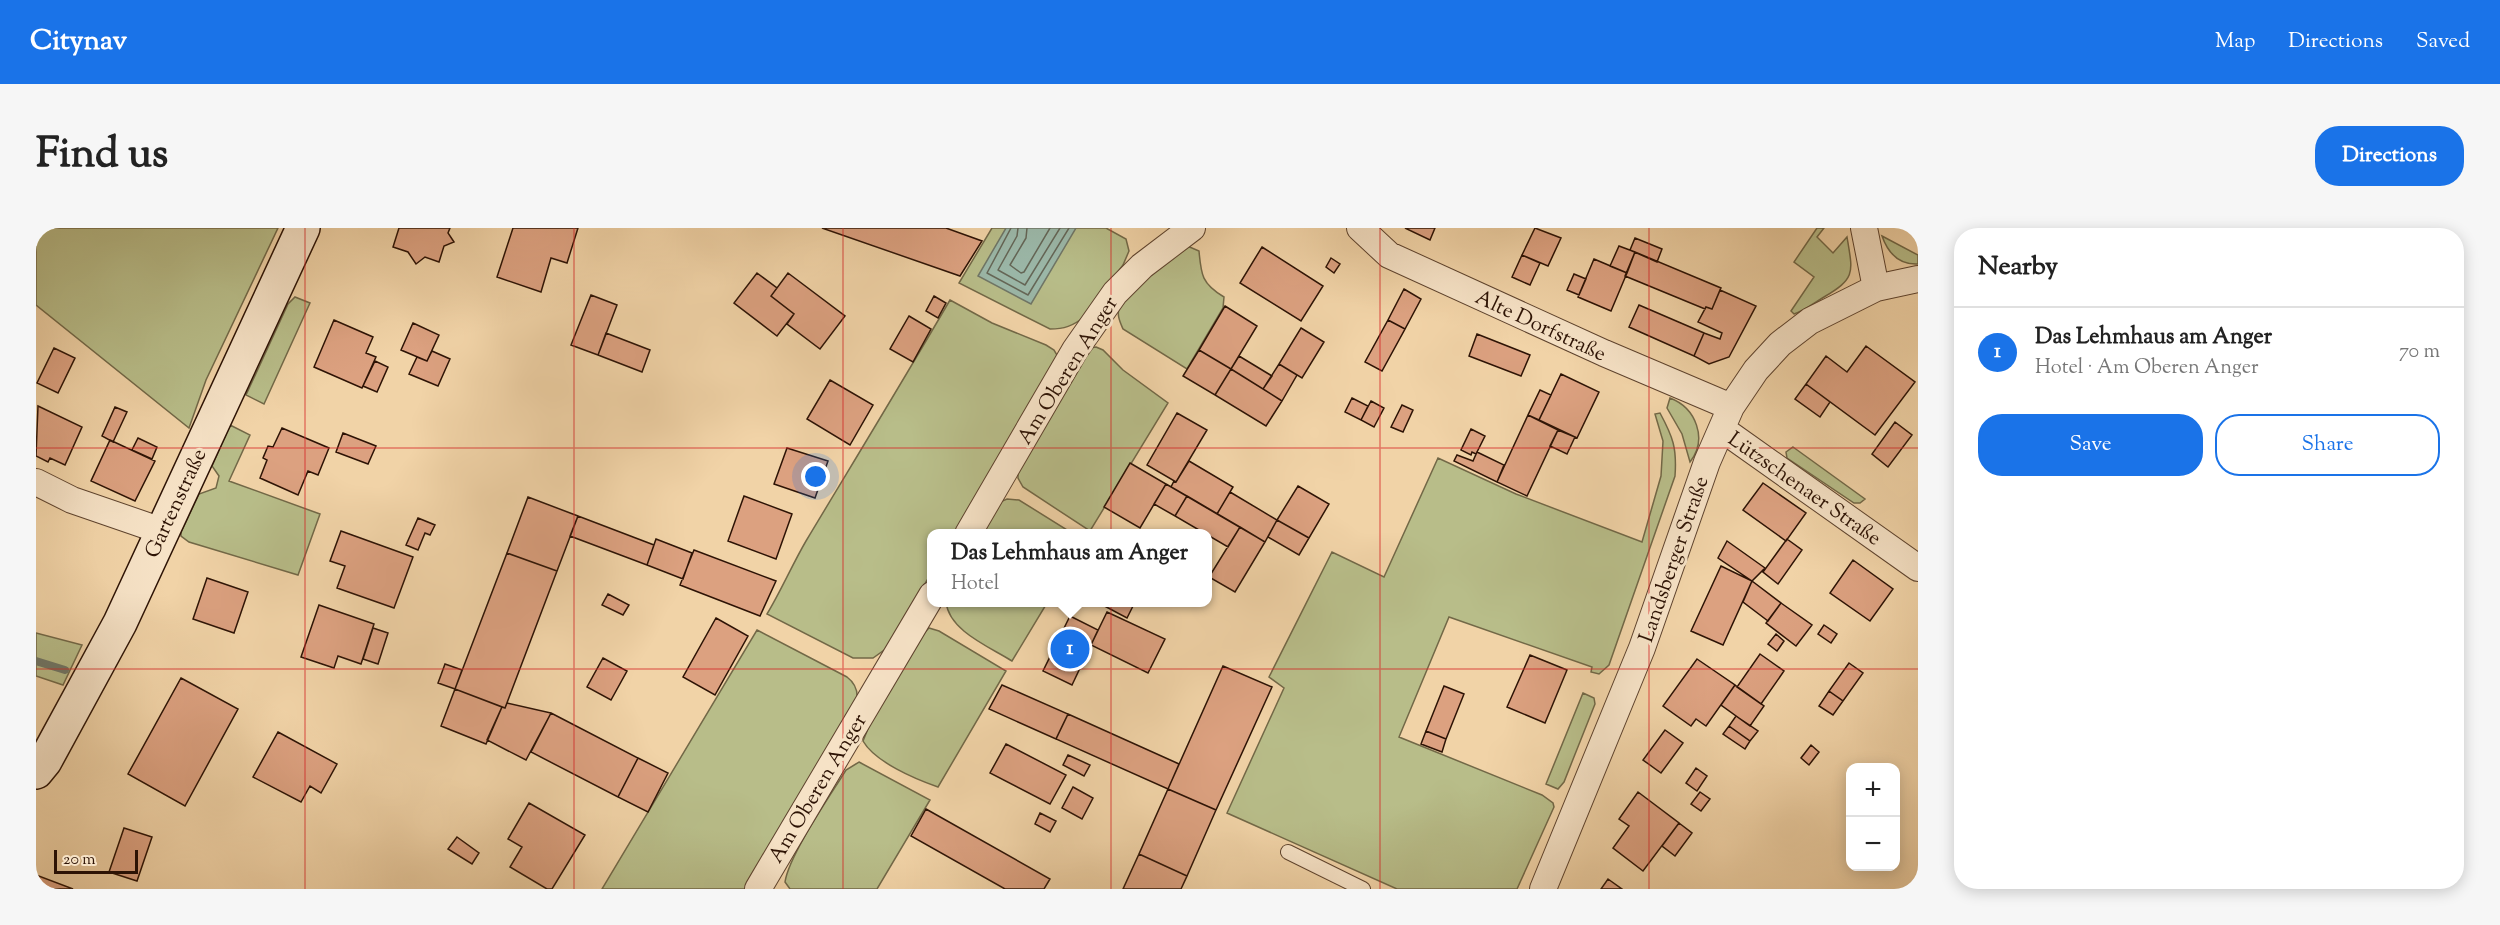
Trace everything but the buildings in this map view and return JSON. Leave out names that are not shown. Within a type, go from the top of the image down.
[{"type":"main road","name":"Gartenstraße","points":[[36,772],[45,761],[120,622],[303,228]]},
{"type":"street","name":"Am Oberen Anger","points":[[971,529],[1075,351],[1115,293],[1142,266],[1192,228]]},
{"type":"street","name":"Alte Dorfstraße","points":[[1360,228],[1389,255],[1604,353],[1726,418]]},
{"type":"street","points":[[1864,228],[1876,288]]},
{"type":"street","name":"Landsberger Straße","points":[[1543,889],[1642,648],[1707,462],[1726,418],[1756,370],[1780,344],[1810,321],[1876,288],[1918,279]]},
{"type":"street","name":"Lützschenaer Straße","points":[[1726,418],[1918,568]]},
{"type":"street","points":[[36,482],[72,500],[162,531]]},
{"type":"street","name":"Am Oberen Anger","points":[[758,889],[927,602]]},
{"type":"lane","points":[[1288,852],[1364,889]]},
{"type":"green space","points":[[36,228],[278,228],[206,380],[189,428],[36,305]]},
{"type":"green space","points":[[992,228],[1106,228],[1126,239],[1129,251],[1123,265],[1084,317],[1068,326],[1050,329],[959,283]]},
{"type":"green space","points":[[1817,228],[1824,228],[1817,237],[1833,253],[1847,237],[1850,273],[1842,285],[1794,314],[1791,311],[1814,277],[1794,262]]},
{"type":"green space","points":[[1882,236],[1918,255],[1918,264],[1911,264],[1895,257],[1887,248]]},
{"type":"green space","points":[[1185,245],[1199,251],[1204,278],[1211,288],[1224,297],[1223,308],[1187,369],[1123,329],[1118,315],[1124,299]]},
{"type":"green space","points":[[295,297],[310,303],[264,404],[246,395],[288,304]]},
{"type":"green space","points":[[950,300],[992,323],[1046,345],[1057,355],[1053,367],[957,529],[927,529],[927,580],[887,648],[873,658],[853,658],[767,614],[806,541]]},
{"type":"green space","points":[[1096,347],[1103,350],[1123,370],[1168,403],[1091,529],[1087,529],[1023,487],[1018,478],[1018,472],[1090,348]]},
{"type":"green space","points":[[1670,398],[1687,409],[1696,425],[1698,444],[1690,462],[1682,434],[1667,408]]},
{"type":"green space","points":[[1660,413],[1673,443],[1675,476],[1609,665],[1599,674],[1591,672],[1592,667],[1449,617],[1399,737],[1542,795],[1553,803],[1554,807],[1517,889],[1397,889],[1227,813],[1284,688],[1269,677],[1332,552],[1384,577],[1438,458],[1516,494],[1642,542],[1661,476],[1663,441],[1655,414]]},
{"type":"green space","points":[[230,425],[250,435],[229,481],[320,514],[298,575],[189,542],[181,536],[199,494],[216,488],[219,476],[212,466]]},
{"type":"green space","points":[[1793,447],[1865,499],[1860,503],[1854,503],[1787,458],[1786,452]]},
{"type":"green space","points":[[1007,499],[1019,500],[1066,529],[985,529],[1000,502]]},
{"type":"green space","points":[[948,607],[1045,607],[1012,661],[962,630]]},
{"type":"green space","points":[[929,628],[939,631],[1006,671],[938,787],[886,763],[863,741],[872,719],[921,636]]},
{"type":"green space","points":[[757,630],[847,677],[854,685],[857,700],[747,889],[602,889]]},
{"type":"green space","points":[[36,633],[82,645],[63,685],[36,676]]},
{"type":"green space","points":[[1583,693],[1594,698],[1595,704],[1564,782],[1558,789],[1546,784]]},
{"type":"green space","points":[[859,762],[930,800],[877,889],[790,889],[785,882],[802,842],[846,770]]},
{"type":"water","points":[[1006,228],[1076,228],[1031,304],[978,276]]},
{"type":"waterway","points":[[36,661],[65,670]]},
{"type":"place","name":"Das Lehmhaus am Anger","points":[[1070,649]]}]
